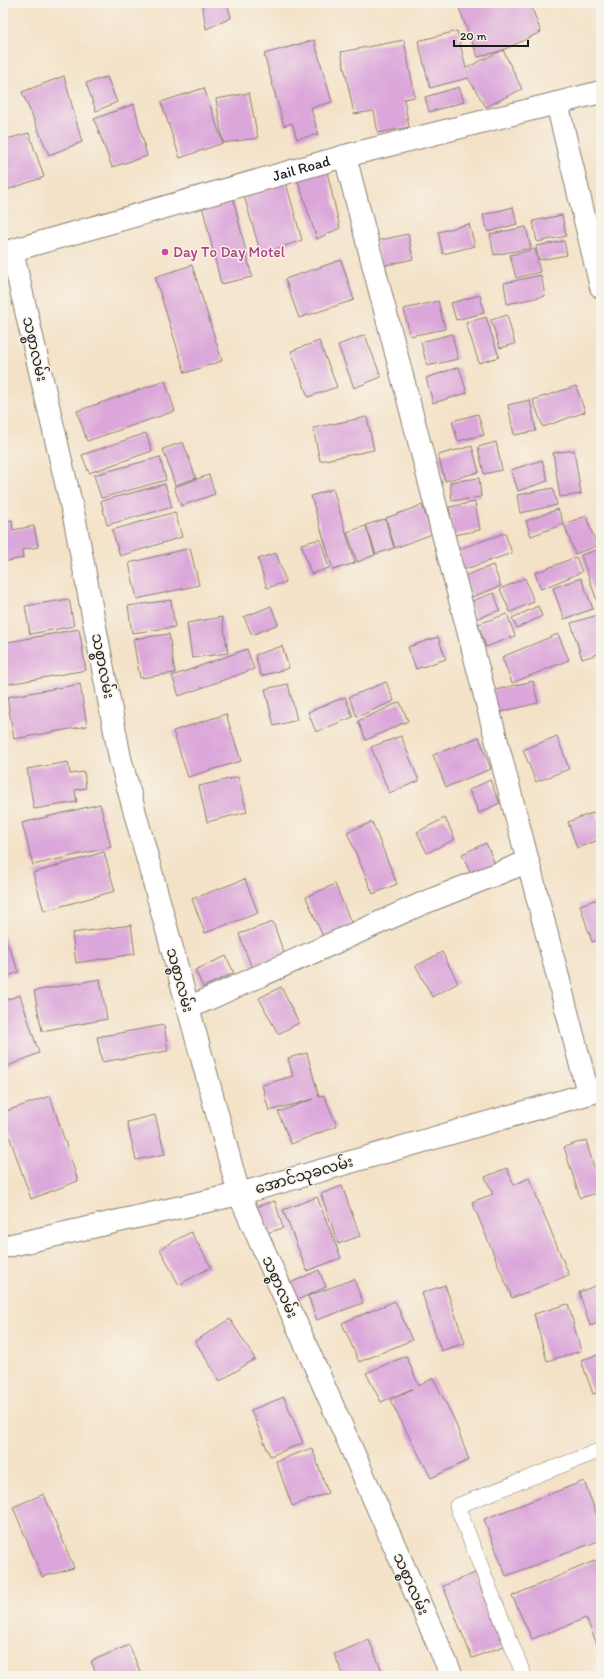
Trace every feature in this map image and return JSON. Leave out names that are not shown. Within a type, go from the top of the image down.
[{"type":"street","name":"Jail Road","points":[[7,252],[345,156],[601,92]]},
{"type":"street","points":[[557,103],[601,287]]},
{"type":"street","points":[[345,156],[527,862],[594,1091]]},
{"type":"street","name":"သစ္စာလမ်း","points":[[7,252],[76,521],[120,758],[239,1194],[452,1676]]},
{"type":"street","points":[[188,1008],[421,904],[527,862]]},
{"type":"street","name":"အောင်သုခလမ်း","points":[[4,1244],[239,1194],[594,1091]]},
{"type":"lane","points":[[524,1676],[457,1506],[601,1450]]},
{"type":"building","points":[[202,3],[227,3],[231,18],[206,29]]},
{"type":"building","points":[[457,3],[530,3],[541,32],[503,50],[478,57]]},
{"type":"building","points":[[457,31],[466,68],[503,50],[522,89],[486,107],[468,78],[430,88],[418,41]]},
{"type":"building","points":[[314,40],[332,102],[311,108],[318,134],[297,139],[292,123],[284,126],[264,54]]},
{"type":"building","points":[[404,40],[415,97],[404,99],[409,127],[378,133],[374,111],[354,114],[341,52]]},
{"type":"building","points":[[64,76],[82,142],[49,155],[22,92]]},
{"type":"building","points":[[107,77],[117,102],[96,111],[86,83]]},
{"type":"building","points":[[459,87],[464,102],[429,112],[425,97]]},
{"type":"building","points":[[204,88],[223,143],[180,158],[161,102]]},
{"type":"building","points":[[249,93],[258,138],[223,143],[216,99]]},
{"type":"building","points":[[134,104],[147,156],[112,167],[94,119]]},
{"type":"building","points":[[29,133],[44,177],[4,191],[3,140]]},
{"type":"building","points":[[325,163],[340,228],[317,239],[295,172]]},
{"type":"building","points":[[284,176],[302,240],[261,254],[242,189]]},
{"type":"building","points":[[232,193],[252,277],[221,284],[201,201]]},
{"type":"building","points":[[513,207],[517,224],[488,232],[483,215]]},
{"type":"building","points":[[562,215],[566,236],[537,242],[533,221]]},
{"type":"building","points":[[469,224],[475,246],[443,254],[438,232]]},
{"type":"building","points":[[526,227],[531,248],[494,255],[490,234]]},
{"type":"building","points":[[408,234],[413,259],[382,266],[376,241]]},
{"type":"building","points":[[564,241],[567,255],[539,260],[536,246]]},
{"type":"building","points":[[535,249],[540,272],[516,278],[510,255]]},
{"type":"building","points":[[341,260],[354,300],[299,318],[285,279]]},
{"type":"building","points":[[192,265],[222,361],[185,373],[155,277]]},
{"type":"building","points":[[541,275],[545,296],[507,304],[504,283]]},
{"type":"building","points":[[480,295],[484,313],[456,320],[451,303]]},
{"type":"building","points":[[438,301],[445,329],[410,336],[404,309]]},
{"type":"building","points":[[507,315],[515,344],[500,348],[491,320]]},
{"type":"building","points":[[486,317],[499,357],[479,363],[466,323]]},
{"type":"building","points":[[452,334],[458,359],[427,366],[421,342]]},
{"type":"building","points":[[365,335],[381,377],[354,388],[338,345]]},
{"type":"building","points":[[319,341],[337,387],[308,397],[291,351]]},
{"type":"building","points":[[459,367],[467,393],[433,403],[426,378]]},
{"type":"building","points":[[165,381],[175,411],[87,441],[77,411]]},
{"type":"building","points":[[576,386],[585,412],[543,427],[533,400]]},
{"type":"building","points":[[530,400],[536,431],[514,435],[508,405]]},
{"type":"building","points":[[478,414],[484,435],[458,441],[452,421]]},
{"type":"building","points":[[367,417],[374,450],[320,461],[313,428]]},
{"type":"building","points":[[146,433],[152,451],[89,473],[82,455]]},
{"type":"building","points":[[183,442],[196,478],[175,485],[163,449]]},
{"type":"building","points":[[496,442],[502,470],[484,474],[478,447]]},
{"type":"building","points":[[472,446],[479,472],[445,481],[438,455]]},
{"type":"building","points":[[574,450],[581,494],[560,497],[553,453]]},
{"type":"building","points":[[160,457],[166,480],[101,498],[94,475]]},
{"type":"building","points":[[542,460],[548,481],[518,491],[511,470]]},
{"type":"building","points":[[209,475],[215,494],[181,506],[174,487]]},
{"type":"building","points":[[479,478],[481,497],[452,501],[450,482]]},
{"type":"building","points":[[165,484],[172,507],[107,525],[101,501]]},
{"type":"building","points":[[553,488],[557,505],[520,513],[517,495]]},
{"type":"building","points":[[333,489],[355,563],[333,570],[311,496]]},
{"type":"building","points":[[475,502],[480,530],[454,535],[449,507]]},
{"type":"building","points":[[422,505],[432,534],[395,548],[386,518]]},
{"type":"building","points":[[558,509],[564,524],[531,536],[526,521]]},
{"type":"building","points":[[175,512],[182,537],[120,556],[112,530]]},
{"type":"building","points":[[586,516],[597,546],[575,554],[564,524]]},
{"type":"building","points":[[385,519],[394,548],[376,554],[366,525]]},
{"type":"building","points":[[12,520],[13,530],[34,526],[38,547],[22,550],[23,558],[3,562],[3,521]]},
{"type":"building","points":[[366,526],[375,555],[357,562],[347,532]]},
{"type":"building","points":[[505,533],[512,553],[460,571],[453,551]]},
{"type":"building","points":[[320,539],[329,568],[311,574],[301,544]]},
{"type":"building","points":[[190,548],[199,585],[137,599],[129,563]]},
{"type":"building","points":[[600,549],[601,603],[598,604],[581,555]]},
{"type":"building","points":[[276,553],[286,582],[267,588],[258,559]]},
{"type":"building","points":[[576,557],[582,572],[541,589],[535,573]]},
{"type":"building","points":[[493,565],[501,586],[472,597],[464,576]]},
{"type":"building","points":[[525,578],[534,602],[510,612],[500,589]]},
{"type":"building","points":[[581,578],[593,609],[564,619],[553,588]]},
{"type":"building","points":[[494,593],[500,610],[475,619],[469,602]]},
{"type":"building","points":[[69,599],[74,626],[30,634],[25,606]]},
{"type":"building","points":[[171,600],[175,627],[132,633],[128,606]]},
{"type":"building","points":[[271,606],[278,624],[252,635],[244,617]]},
{"type":"building","points":[[538,606],[542,616],[517,628],[512,618]]},
{"type":"building","points":[[507,614],[515,636],[486,647],[478,624]]},
{"type":"building","points":[[601,614],[601,653],[582,659],[571,623]]},
{"type":"building","points":[[222,617],[228,653],[192,658],[187,623]]},
{"type":"building","points":[[79,629],[86,670],[3,685],[3,643]]},
{"type":"building","points":[[169,634],[175,673],[140,678],[133,639]]},
{"type":"building","points":[[558,634],[569,660],[512,683],[502,657]]},
{"type":"building","points":[[438,637],[446,659],[416,669],[408,647]]},
{"type":"building","points":[[282,646],[289,668],[261,676],[255,655]]},
{"type":"building","points":[[247,649],[254,669],[179,696],[172,676]]},
{"type":"building","points":[[533,681],[538,703],[496,713],[491,691]]},
{"type":"building","points":[[386,682],[394,701],[357,717],[349,697]]},
{"type":"building","points":[[80,684],[87,726],[14,739],[7,697]]},
{"type":"building","points":[[288,684],[297,720],[274,726],[265,689]]},
{"type":"building","points":[[345,697],[353,717],[316,732],[308,712]]},
{"type":"building","points":[[400,702],[408,721],[366,740],[358,721]]},
{"type":"building","points":[[226,714],[241,761],[188,777],[173,731]]},
{"type":"building","points":[[401,736],[419,781],[389,793],[371,747]]},
{"type":"building","points":[[557,736],[569,769],[536,782],[523,750]]},
{"type":"building","points":[[479,737],[491,769],[446,787],[433,755]]},
{"type":"building","points":[[68,762],[70,774],[84,772],[86,788],[75,790],[77,802],[34,809],[27,769]]},
{"type":"building","points":[[238,777],[247,812],[207,822],[199,786]]},
{"type":"building","points":[[490,780],[500,803],[479,813],[469,790]]},
{"type":"building","points":[[100,804],[111,847],[33,865],[22,823]]},
{"type":"building","points":[[595,812],[601,828],[601,839],[577,848],[568,822]]},
{"type":"building","points":[[445,818],[455,839],[427,853],[417,832]]},
{"type":"building","points":[[372,822],[397,884],[373,894],[347,832]]},
{"type":"building","points":[[486,843],[496,866],[472,876],[462,854]]},
{"type":"building","points":[[104,852],[115,891],[44,911],[33,873]]},
{"type":"building","points":[[245,879],[258,913],[205,933],[192,899]]},
{"type":"building","points":[[335,884],[355,932],[326,944],[306,897]]},
{"type":"building","points":[[601,898],[601,939],[592,942],[580,905]]},
{"type":"building","points":[[273,922],[287,962],[254,974],[239,934]]},
{"type":"building","points":[[131,925],[135,954],[76,963],[72,933]]},
{"type":"building","points":[[3,933],[19,972],[3,978]]},
{"type":"building","points":[[442,952],[458,983],[432,997],[416,966]]},
{"type":"building","points":[[226,956],[234,973],[203,987],[195,970]]},
{"type":"building","points":[[100,979],[107,1019],[42,1031],[34,991]]},
{"type":"building","points":[[281,987],[299,1023],[278,1034],[259,998]]},
{"type":"building","points":[[20,995],[39,1053],[3,1068],[3,1001]]},
{"type":"building","points":[[164,1025],[168,1051],[102,1062],[97,1037]]},
{"type":"building","points":[[307,1053],[319,1097],[324,1095],[337,1126],[291,1144],[278,1112],[313,1099],[269,1111],[262,1085],[293,1076],[288,1058]]},
{"type":"building","points":[[50,1096],[78,1181],[31,1199],[3,1118],[3,1112]]},
{"type":"building","points":[[155,1115],[165,1154],[136,1160],[127,1122]]},
{"type":"building","points":[[586,1140],[601,1192],[580,1198],[564,1147]]},
{"type":"building","points":[[507,1168],[514,1185],[529,1178],[569,1275],[512,1298],[472,1202],[493,1194],[485,1177]]},
{"type":"building","points":[[342,1186],[360,1236],[338,1244],[321,1194]]},
{"type":"building","points":[[317,1197],[341,1258],[307,1271],[283,1210]]},
{"type":"building","points":[[275,1201],[283,1228],[260,1235],[251,1208]]},
{"type":"building","points":[[191,1232],[211,1267],[179,1285],[160,1249]]},
{"type":"building","points":[[319,1270],[326,1287],[295,1301],[288,1284]]},
{"type":"building","points":[[354,1279],[363,1303],[317,1320],[308,1296]]},
{"type":"building","points":[[601,1284],[601,1322],[590,1326],[579,1292]]},
{"type":"building","points":[[445,1285],[465,1343],[441,1351],[422,1293]]},
{"type":"building","points":[[395,1301],[412,1340],[359,1362],[342,1323]]},
{"type":"building","points":[[568,1304],[581,1351],[547,1361],[534,1314]]},
{"type":"building","points":[[230,1319],[255,1359],[220,1381],[195,1341]]},
{"type":"building","points":[[601,1354],[601,1391],[593,1394],[581,1360]]},
{"type":"building","points":[[406,1356],[419,1386],[433,1378],[454,1419],[469,1460],[431,1478],[390,1400],[412,1389],[381,1402],[366,1373]]},
{"type":"building","points":[[284,1397],[303,1443],[270,1456],[251,1410]]},
{"type":"building","points":[[312,1448],[328,1493],[292,1506],[276,1461]]},
{"type":"building","points":[[584,1481],[601,1526],[601,1540],[506,1576],[484,1519]]},
{"type":"building","points":[[44,1494],[74,1568],[42,1577],[13,1507]]},
{"type":"building","points":[[601,1558],[601,1654],[586,1618],[532,1639],[512,1596]]},
{"type":"building","points":[[475,1573],[504,1646],[472,1658],[443,1586]]},
{"type":"building","points":[[369,1640],[384,1676],[344,1676],[334,1654]]},
{"type":"building","points":[[129,1645],[142,1676],[97,1676],[91,1661]]},
{"type":"place","name":"Day To Day Motel","points":[[165,252]]}]
